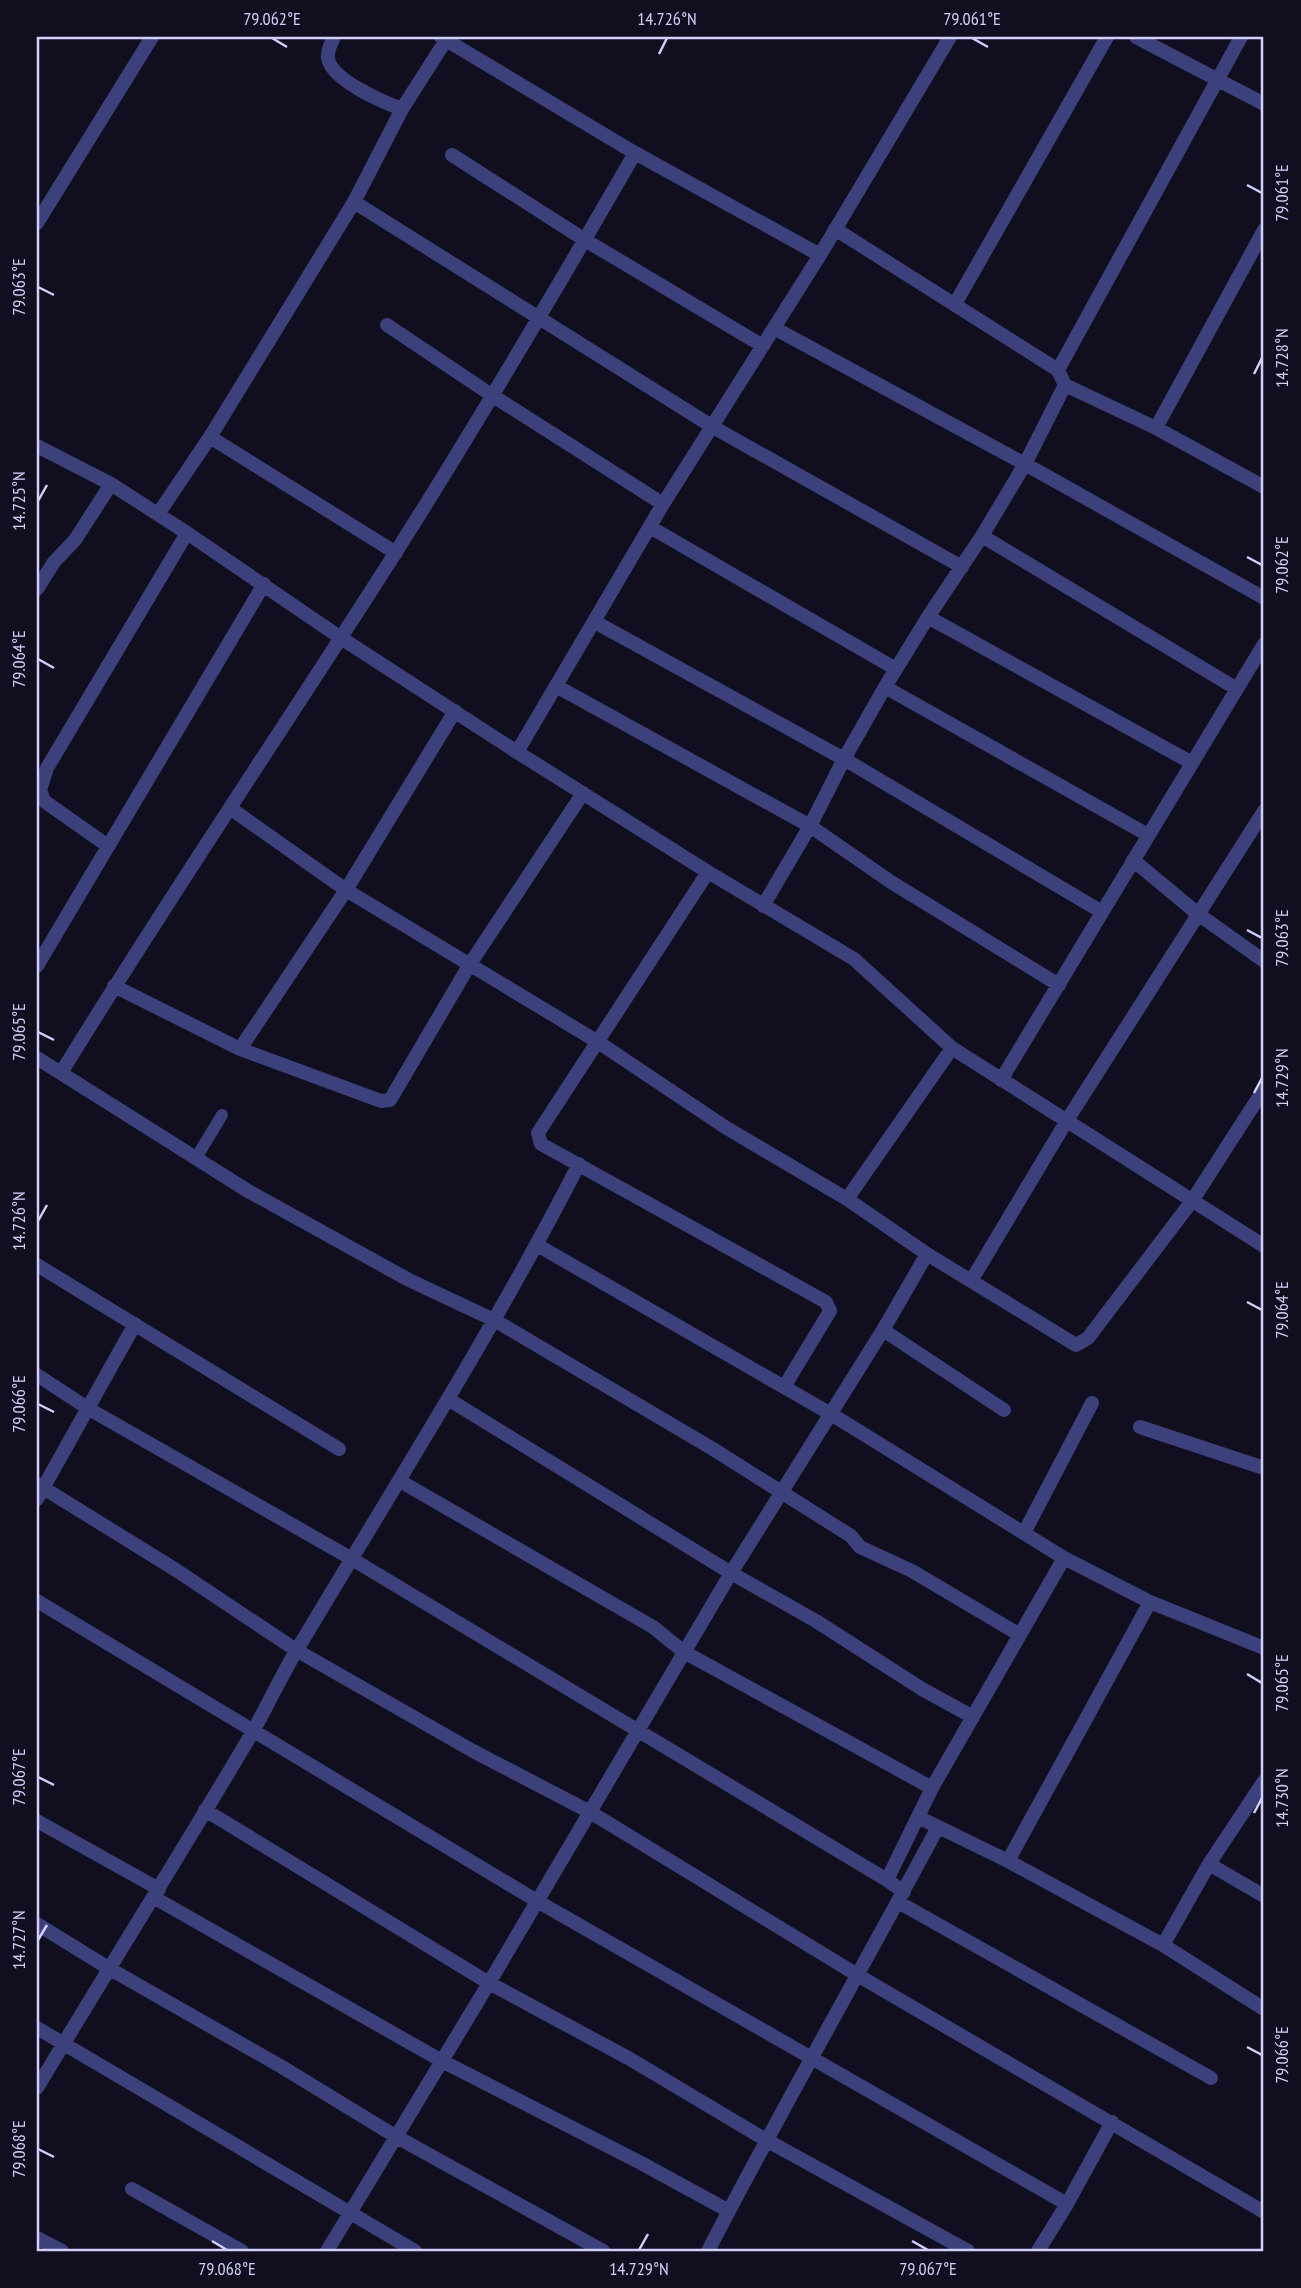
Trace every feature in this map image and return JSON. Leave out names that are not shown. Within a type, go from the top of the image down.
[{"type":"street","points":[[37,223],[152,37]]},
{"type":"street","points":[[334,37],[328,50],[328,61],[335,71],[360,90],[402,109]]},
{"type":"street","points":[[517,752],[663,504],[820,255],[950,37]]},
{"type":"street","points":[[955,304],[1107,37]]},
{"type":"street","points":[[1136,37],[1264,104]]},
{"type":"street","points":[[1058,370],[1241,37]]},
{"type":"street","points":[[158,514],[210,438],[354,202],[402,109],[443,38],[635,153],[820,255]]},
{"type":"street","points":[[61,1073],[114,986],[396,553],[493,396],[635,153]]},
{"type":"street","points":[[452,155],[584,240],[763,346]]},
{"type":"street","points":[[354,202],[713,427],[962,566]]},
{"type":"street","points":[[835,229],[1058,370],[1065,386],[1156,428],[1264,487]]},
{"type":"street","points":[[1156,428],[1264,230]]},
{"type":"street","points":[[387,325],[663,504]]},
{"type":"street","points":[[774,328],[1264,598]]},
{"type":"street","points":[[763,906],[810,826],[885,687],[1025,464],[1065,386]]},
{"type":"street","points":[[210,438],[396,553]]},
{"type":"street","points":[[37,446],[111,484],[517,752],[854,960],[952,1048],[1264,1246]]},
{"type":"street","points":[[37,589],[54,562],[75,540],[111,484]]},
{"type":"street","points":[[650,527],[896,669]]},
{"type":"street","points":[[108,846],[44,801],[40,790],[47,768],[187,533]]},
{"type":"street","points":[[982,536],[1237,689]]},
{"type":"street","points":[[37,966],[264,584]]},
{"type":"street","points":[[928,617],[1192,763]]},
{"type":"street","points":[[595,622],[844,759],[1102,912]]},
{"type":"street","points":[[1001,1080],[1264,644]]},
{"type":"street","points":[[556,686],[810,826],[930,907],[1059,985]]},
{"type":"street","points":[[885,687],[1148,835]]},
{"type":"street","points":[[240,1049],[346,890],[455,711]]},
{"type":"street","points":[[114,986],[240,1049],[381,1101],[390,1100],[470,964],[583,793]]},
{"type":"street","points":[[230,808],[346,890],[598,1042],[725,1127],[847,1199],[927,1254],[1076,1345],[1088,1338],[1192,1201],[1264,1089]]},
{"type":"street","points":[[971,1281],[1066,1122],[1264,811]]},
{"type":"street","points":[[1133,860],[1198,914],[1264,961]]},
{"type":"street","points":[[708,872],[538,1133],[541,1144],[826,1302],[830,1311],[783,1387]]},
{"type":"street","points":[[847,1199],[952,1048]]},
{"type":"street","points":[[37,1058],[247,1191],[374,1261],[494,1320],[782,1492],[851,1536],[860,1547],[912,1571],[1020,1634]]},
{"type":"street","points":[[37,2088],[254,1730],[296,1650],[400,1481],[494,1320],[579,1164]]},
{"type":"street","points":[[537,1245],[831,1414],[1064,1558],[1150,1602],[1264,1648]]},
{"type":"street","points":[[327,2251],[684,1652],[927,1254]]},
{"type":"street","points":[[37,1265],[339,1450]]},
{"type":"street","points":[[135,1324],[89,1409],[39,1491],[176,1570],[296,1650],[473,1751],[590,1812],[859,1976],[1264,2212]]},
{"type":"street","points":[[883,1330],[1004,1410]]},
{"type":"street","points":[[37,1375],[89,1409],[352,1559],[638,1730],[887,1880],[901,1897],[1211,2078]]},
{"type":"street","points":[[448,1399],[732,1573],[816,1621],[922,1689],[973,1717]]},
{"type":"street","points":[[1024,1533],[1092,1403]]},
{"type":"street","points":[[1140,1427],[1264,1468]]},
{"type":"street","points":[[400,1481],[653,1628],[684,1652],[932,1788]]},
{"type":"street","points":[[887,1880],[932,1788],[1064,1558]]},
{"type":"street","points":[[37,1601],[537,1901],[1067,2204]]},
{"type":"street","points":[[1008,1861],[1150,1602]]},
{"type":"street","points":[[1163,1945],[1209,1864],[1264,1781]]},
{"type":"street","points":[[205,1810],[489,1983],[630,2059],[766,2140],[968,2251]]},
{"type":"street","points":[[918,1817],[1008,1861],[1163,1945],[1264,2009]]},
{"type":"street","points":[[37,1821],[442,2061],[729,2211]]},
{"type":"street","points":[[708,2251],[938,1827]]},
{"type":"street","points":[[1209,1864],[1264,1896]]},
{"type":"street","points":[[37,1924],[395,2136],[603,2251]]},
{"type":"street","points":[[37,2028],[415,2251]]},
{"type":"street","points":[[1038,2251],[1112,2122]]},
{"type":"street","points":[[132,2189],[242,2251]]},
{"type":"street","points":[[37,2238],[58,2250]]},
{"type":"lane","points":[[196,1158],[222,1115]]}]
